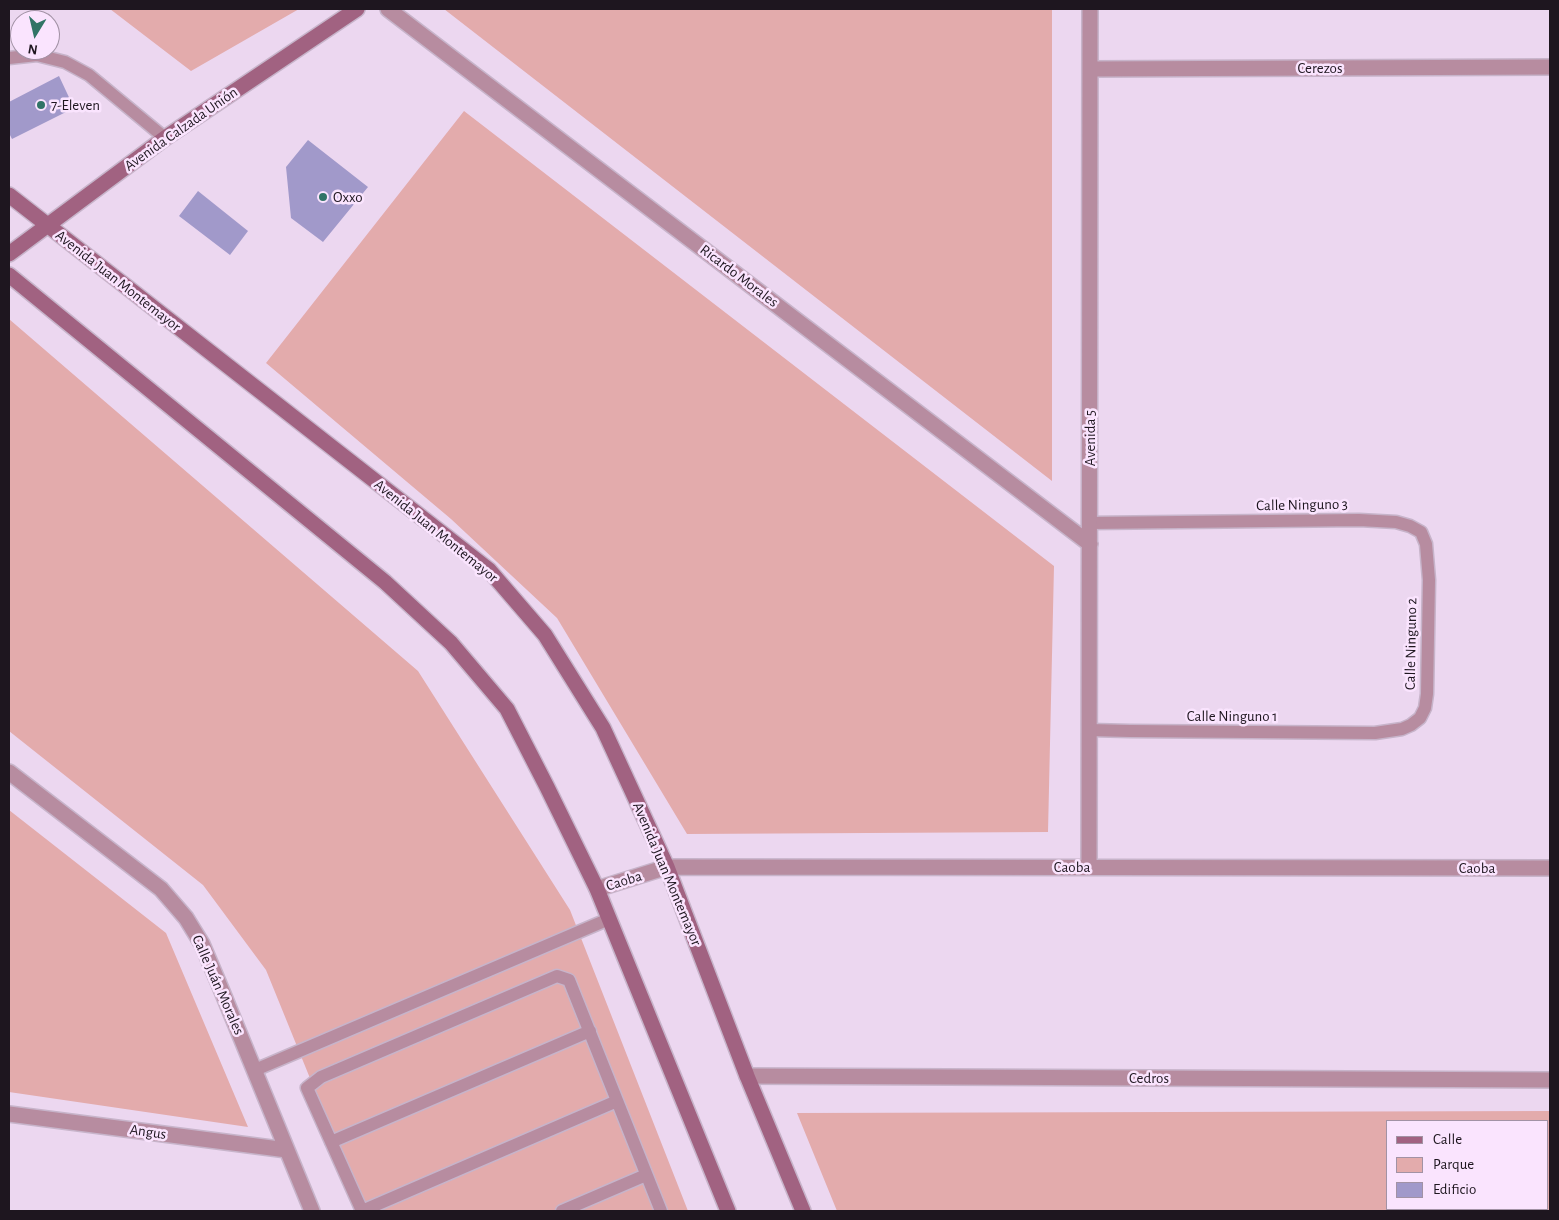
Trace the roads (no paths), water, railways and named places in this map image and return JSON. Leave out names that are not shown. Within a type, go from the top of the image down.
[{"type":"street","name":"Avenida Calzada Unión","points":[[9,254],[165,138],[357,9]]},
{"type":"street","name":"Ricardo Morales","points":[[388,9],[1090,544]]},
{"type":"street","name":"Avenida 5","points":[[1089,867],[1090,9]]},
{"type":"street","name":"Cerezos","points":[[1090,69],[1550,67]]},
{"type":"street","name":"Avenida Juan Montemayor","points":[[9,195],[489,570],[545,635],[603,728],[667,867],[747,1076],[803,1211]]},
{"type":"street","points":[[9,275],[385,582],[451,643],[507,709],[548,787],[597,889],[728,1211]]},
{"type":"street","name":"Calle Juán Morales","points":[[9,772],[161,889],[186,918],[202,944],[312,1211]]},
{"type":"street","name":"Caoba","points":[[597,889],[667,867],[1550,868]]},
{"type":"street","name":"Cedros","points":[[747,1076],[1550,1080]]},
{"type":"street","name":"Angus","points":[[9,1114],[287,1150]]},
{"type":"lane","points":[[9,58],[37,55],[65,62],[89,75],[165,138]]},
{"type":"lane","name":"Calle Ninguno 3","points":[[1090,523],[1358,520],[1396,522],[1421,532],[1426,544],[1429,580]]},
{"type":"lane","name":"Calle Ninguno 2","points":[[1374,733],[1402,729],[1411,725],[1420,718],[1425,708],[1427,694],[1429,580]]},
{"type":"lane","name":"Calle Ninguno 1","points":[[1090,730],[1374,733]]},
{"type":"lane","points":[[255,1070],[609,919]]},
{"type":"lane","points":[[617,1101],[362,1211],[307,1088],[321,1077],[557,976],[569,980],[661,1211]]},
{"type":"lane","points":[[331,1142],[590,1031]]},
{"type":"lane","points":[[562,1211],[646,1175]]},
{"type":"place","name":"7-Eleven","points":[[41,105]]},
{"type":"place","name":"Oxxo","points":[[323,197]]}]
